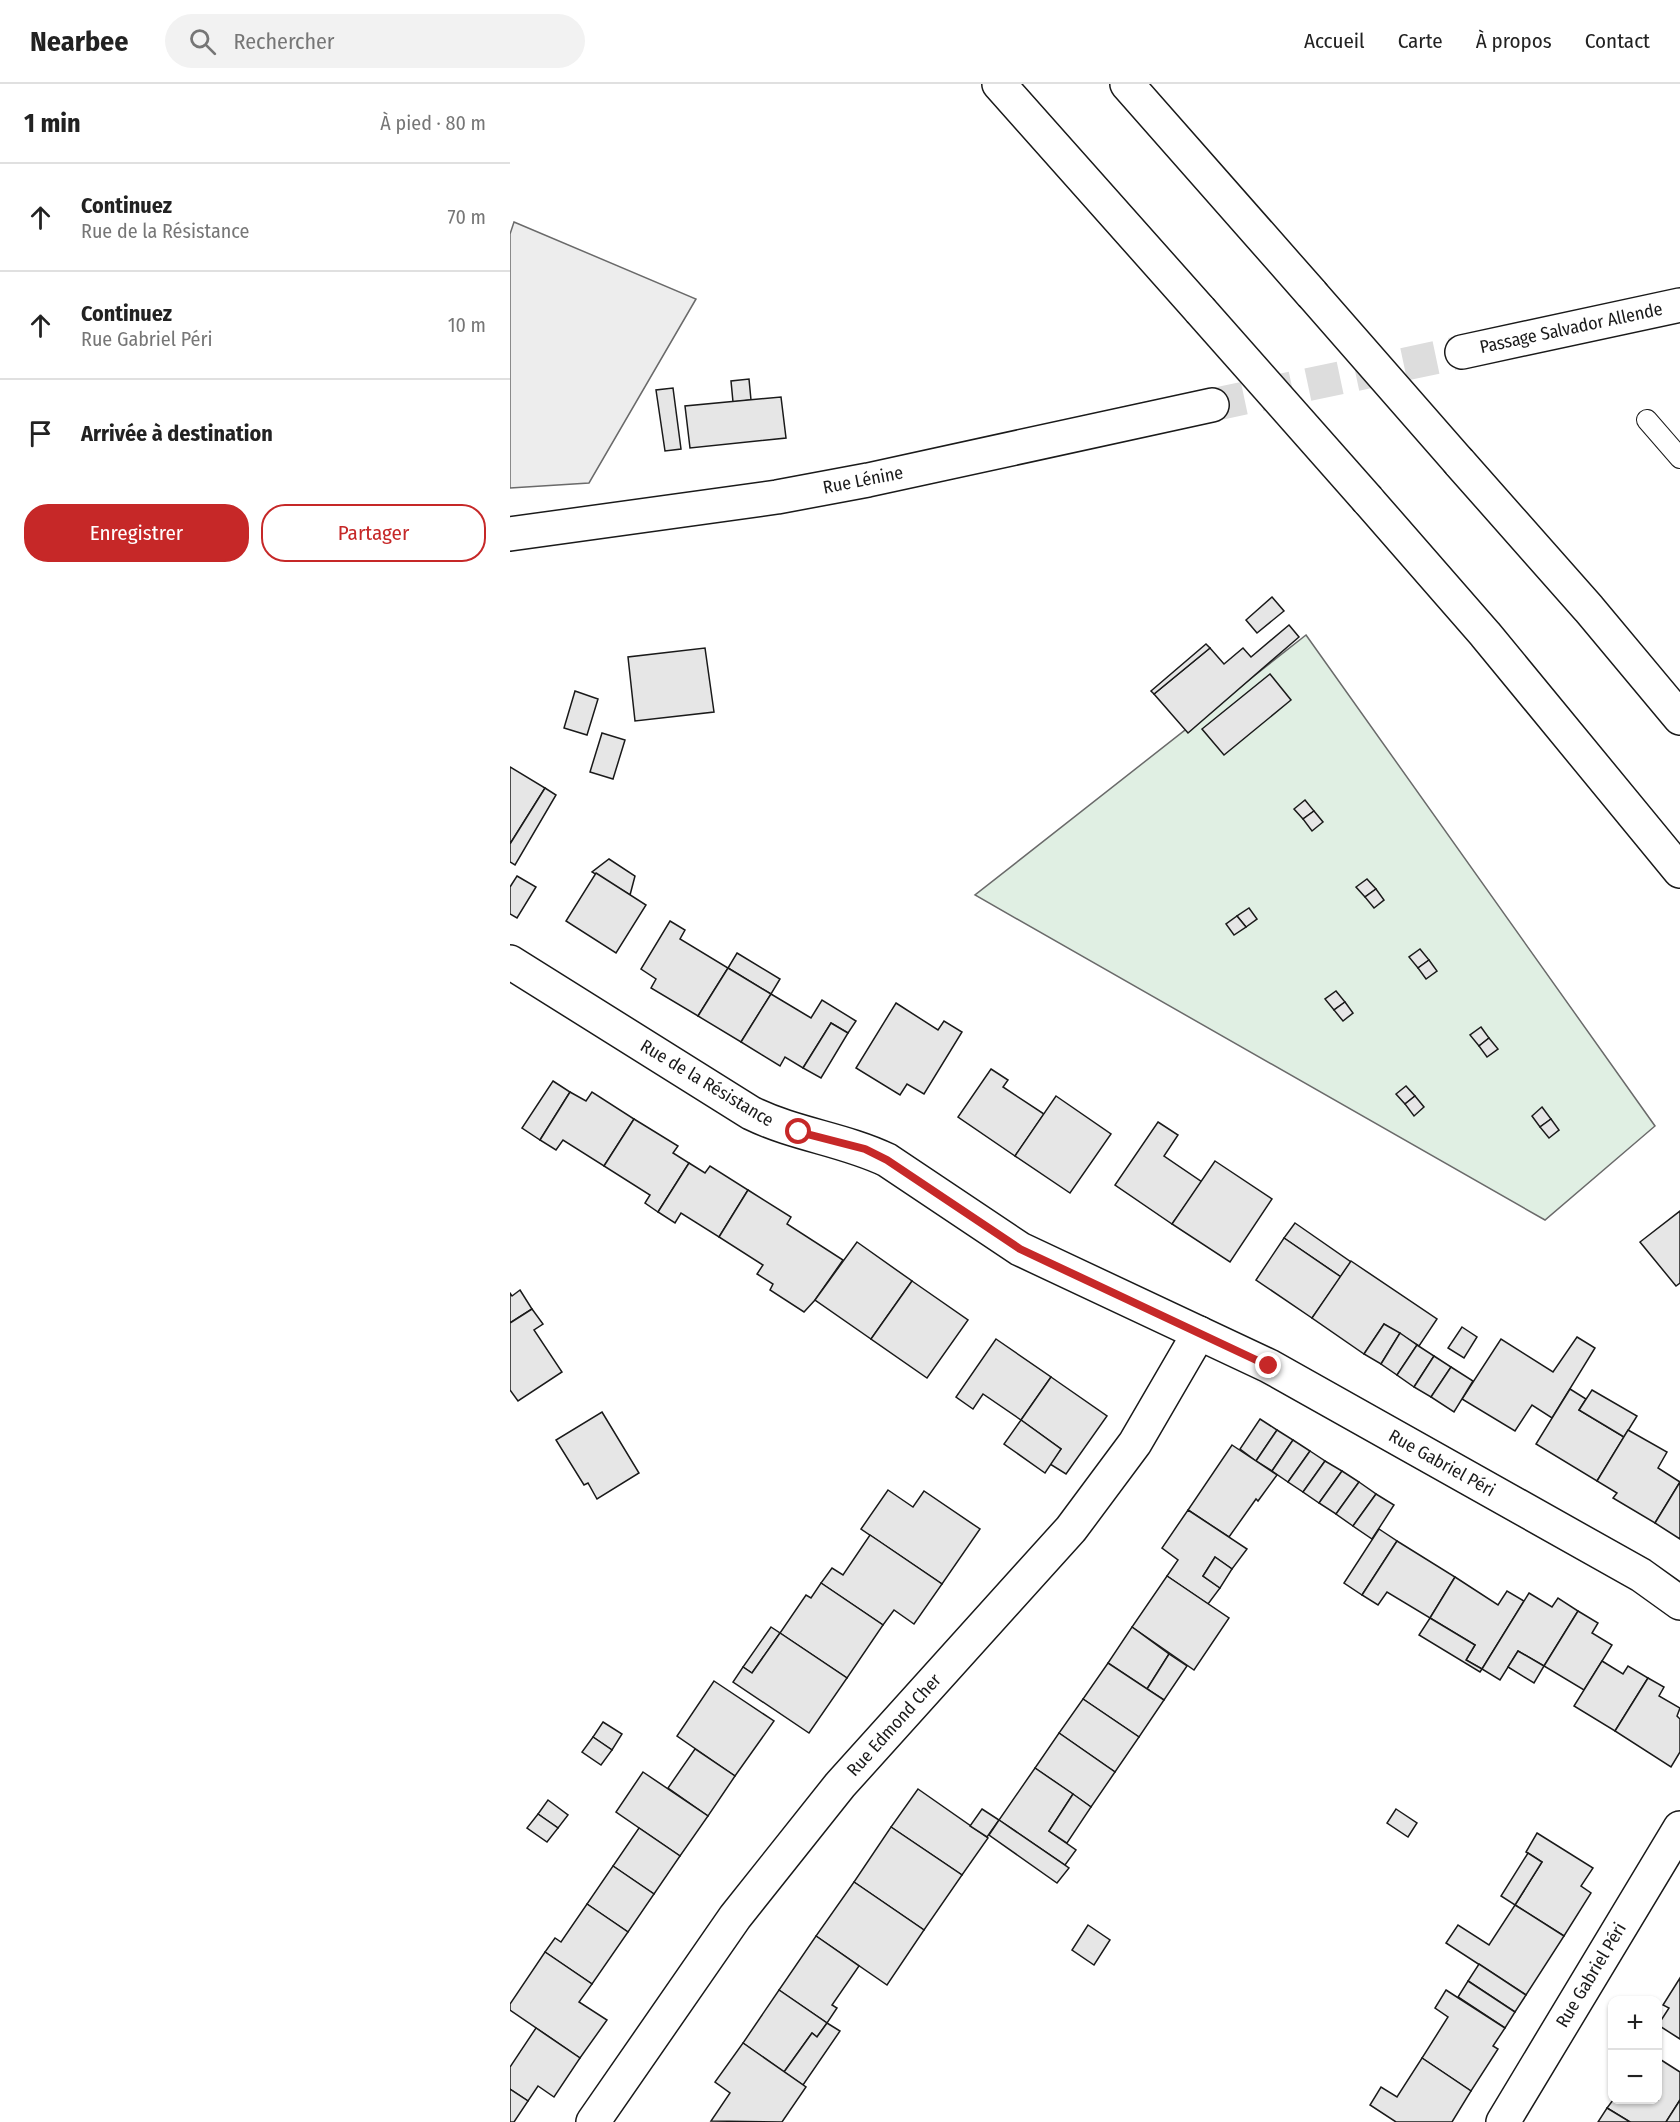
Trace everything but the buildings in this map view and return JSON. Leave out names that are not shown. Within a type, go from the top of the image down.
[{"type":"main road","points":[[999,84],[1485,634],[1680,871]]},
{"type":"main road","points":[[1127,84],[1582,600],[1680,717]]},
{"type":"main road","name":"Passage Salvador Allende","points":[[1462,352],[1680,305]]},
{"type":"main road","name":"Rue Lénine","points":[[510,534],[777,497],[868,480],[1212,405]]},
{"type":"main road","name":"Rue de la Résistance","points":[[510,962],[751,1113],[775,1125],[865,1149],[887,1160],[1020,1249],[1199,1333]]},
{"type":"main road","name":"Rue Gabriel Péri","points":[[1199,1333],[1269,1366],[1641,1575],[1680,1603]]},
{"type":"main road","name":"Rue Edmond Cher","points":[[593,2122],[735,1917],[840,1785],[1040,1565],[1084,1511],[1135,1443],[1199,1333]]},
{"type":"main road","name":"Rue Gabriel Péri","points":[[1503,2122],[1680,1828]]},
{"type":"lane","points":[[1647,420],[1680,458]]},
{"type":"green space","points":[[1306,635],[1655,1126],[1545,1220],[975,895]]},
{"type":"shaded area","points":[[514,222],[696,299],[589,483],[510,488],[510,234]]},
{"type":"tunnel","points":[[1212,405],[1462,352]]},
{"type":"route","points":[[799,1132],[865,1149],[887,1160],[1020,1249],[1269,1366]]}]
